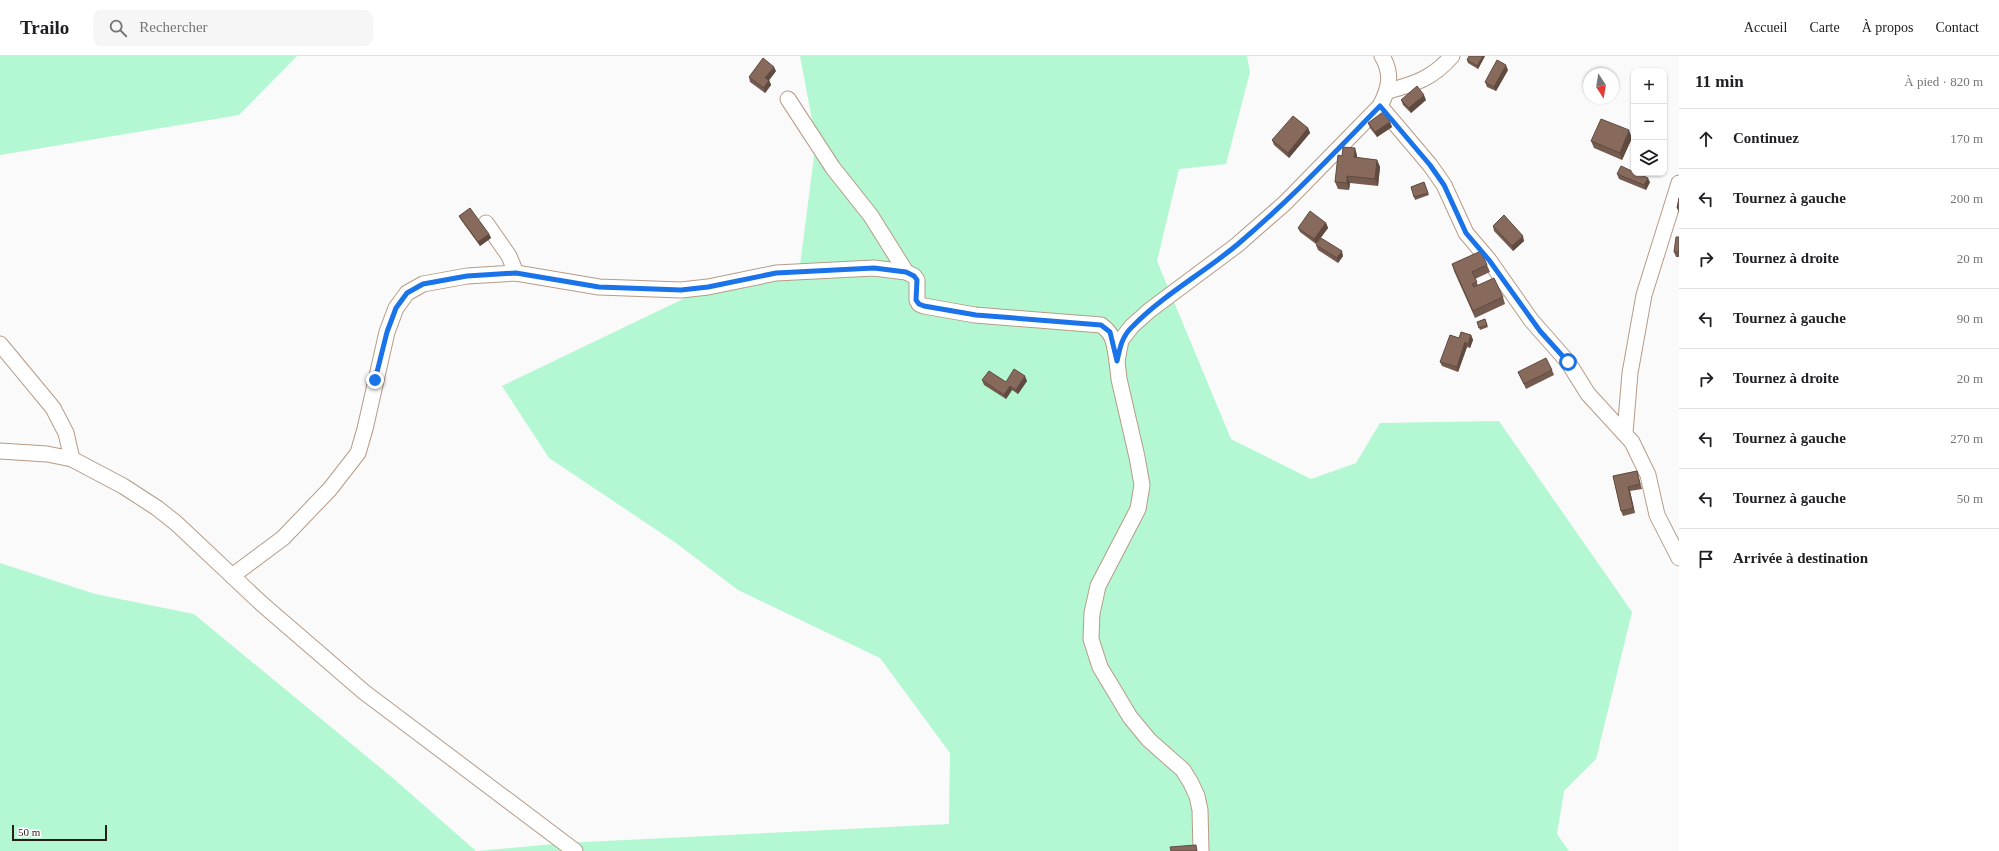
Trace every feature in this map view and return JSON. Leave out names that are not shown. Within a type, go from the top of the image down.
[{"type":"street","points":[[1117,361],[1122,340],[1132,326],[1150,310],[1237,245],[1285,204],[1380,106],[1388,91],[1386,63],[1382,56]]},
{"type":"street","points":[[1388,91],[1420,83],[1443,67],[1452,56]]},
{"type":"street","points":[[788,99],[833,168],[871,216],[906,272]]},
{"type":"street","points":[[1380,106],[1430,165],[1444,185],[1466,233],[1489,260],[1536,325],[1568,362],[1588,394],[1632,442],[1645,469],[1654,506],[1679,558]]},
{"type":"street","points":[[1625,433],[1630,373],[1644,295],[1679,183]]},
{"type":"street","points":[[486,223],[509,256],[516,273]]},
{"type":"street","points":[[232,576],[283,538],[330,489],[358,453],[365,429],[387,332],[396,308],[407,293],[423,284],[467,276],[516,273],[599,287],[681,290],[708,287],[776,273],[874,268],[906,272],[914,276],[917,280],[916,300],[919,304],[924,306],[976,315],[1101,325],[1110,332],[1142,485],[1138,509],[1098,586],[1092,613],[1091,639],[1100,666],[1130,717],[1149,740],[1182,770],[1191,783],[1197,796],[1200,810],[1201,851]]},
{"type":"street","points":[[0,344],[53,408],[66,433],[72,460]]},
{"type":"street","points":[[0,451],[47,454],[72,460],[123,486],[157,508],[176,523],[232,576],[364,692],[575,851]]},
{"type":"green space","points":[[0,56],[297,56],[239,115],[0,155]]},
{"type":"green space","points":[[800,56],[1247,56],[1250,72],[1226,164],[1179,169],[1157,261],[1231,439],[1311,479],[1356,463],[1380,423],[1499,421],[1632,612],[1596,759],[1564,791],[1557,834],[1569,851],[477,851],[564,843],[949,824],[950,753],[880,658],[738,590],[676,543],[549,458],[502,386],[708,287],[799,273],[816,141]]},
{"type":"green space","points":[[0,563],[95,594],[194,614],[394,779],[476,851],[0,851]]},
{"type":"building","points":[[1469,56],[1483,56],[1477,66],[1467,60]]},
{"type":"building","points":[[763,58],[774,67],[765,78],[769,80],[764,88],[749,77]]},
{"type":"building","points":[[1497,60],[1506,65],[1494,87],[1485,82]]},
{"type":"building","points":[[1417,86],[1424,95],[1409,108],[1401,100]]},
{"type":"building","points":[[1383,112],[1390,122],[1375,132],[1368,123]]},
{"type":"building","points":[[1293,116],[1308,128],[1288,153],[1272,140]]},
{"type":"building","points":[[1601,119],[1629,130],[1620,153],[1591,141]]},
{"type":"building","points":[[1343,147],[1355,148],[1354,157],[1377,160],[1375,179],[1347,176],[1347,183],[1335,182],[1338,155],[1342,156]]},
{"type":"building","points":[[1621,166],[1631,171],[1631,176],[1644,176],[1648,178],[1644,185],[1617,174]]},
{"type":"building","points":[[1424,182],[1428,193],[1414,197],[1411,187]]},
{"type":"building","points":[[470,208],[489,234],[478,242],[459,216]]},
{"type":"building","points":[[1310,211],[1326,223],[1314,239],[1298,228]]},
{"type":"building","points":[[1504,215],[1523,236],[1512,246],[1493,226]]},
{"type":"building","points":[[1676,237],[1679,237],[1679,252],[1674,252]]},
{"type":"building","points":[[1321,238],[1342,251],[1337,258],[1316,245]]},
{"type":"building","points":[[1481,251],[1487,265],[1472,272],[1477,282],[1472,284],[1474,287],[1494,278],[1503,297],[1473,311],[1452,264]]},
{"type":"building","points":[[1485,319],[1487,325],[1479,328],[1477,322]]},
{"type":"building","points":[[1461,332],[1471,335],[1468,344],[1465,342],[1457,367],[1440,362],[1450,335],[1459,338]]},
{"type":"building","points":[[1546,358],[1552,370],[1524,384],[1518,372]]},
{"type":"building","points":[[1014,369],[1025,376],[1016,390],[1010,386],[1004,395],[982,380],[989,371],[1006,382]]},
{"type":"building","points":[[1637,471],[1640,484],[1628,487],[1633,508],[1621,511],[1613,476]]},
{"type":"building","points":[[1196,845],[1197,851],[1171,851],[1170,847]]},
{"type":"route","points":[[375,380],[387,332],[396,308],[407,293],[423,284],[467,276],[516,273],[536,275],[599,287],[681,290],[708,287],[776,273],[874,268],[906,272],[914,276],[917,280],[916,300],[919,304],[924,306],[976,315],[998,315],[1101,325],[1110,332],[1114,342],[1117,361],[1122,340],[1132,326],[1150,310],[1237,245],[1285,204],[1380,106],[1411,141],[1444,185],[1466,233],[1489,260],[1540,331],[1568,362]]}]
